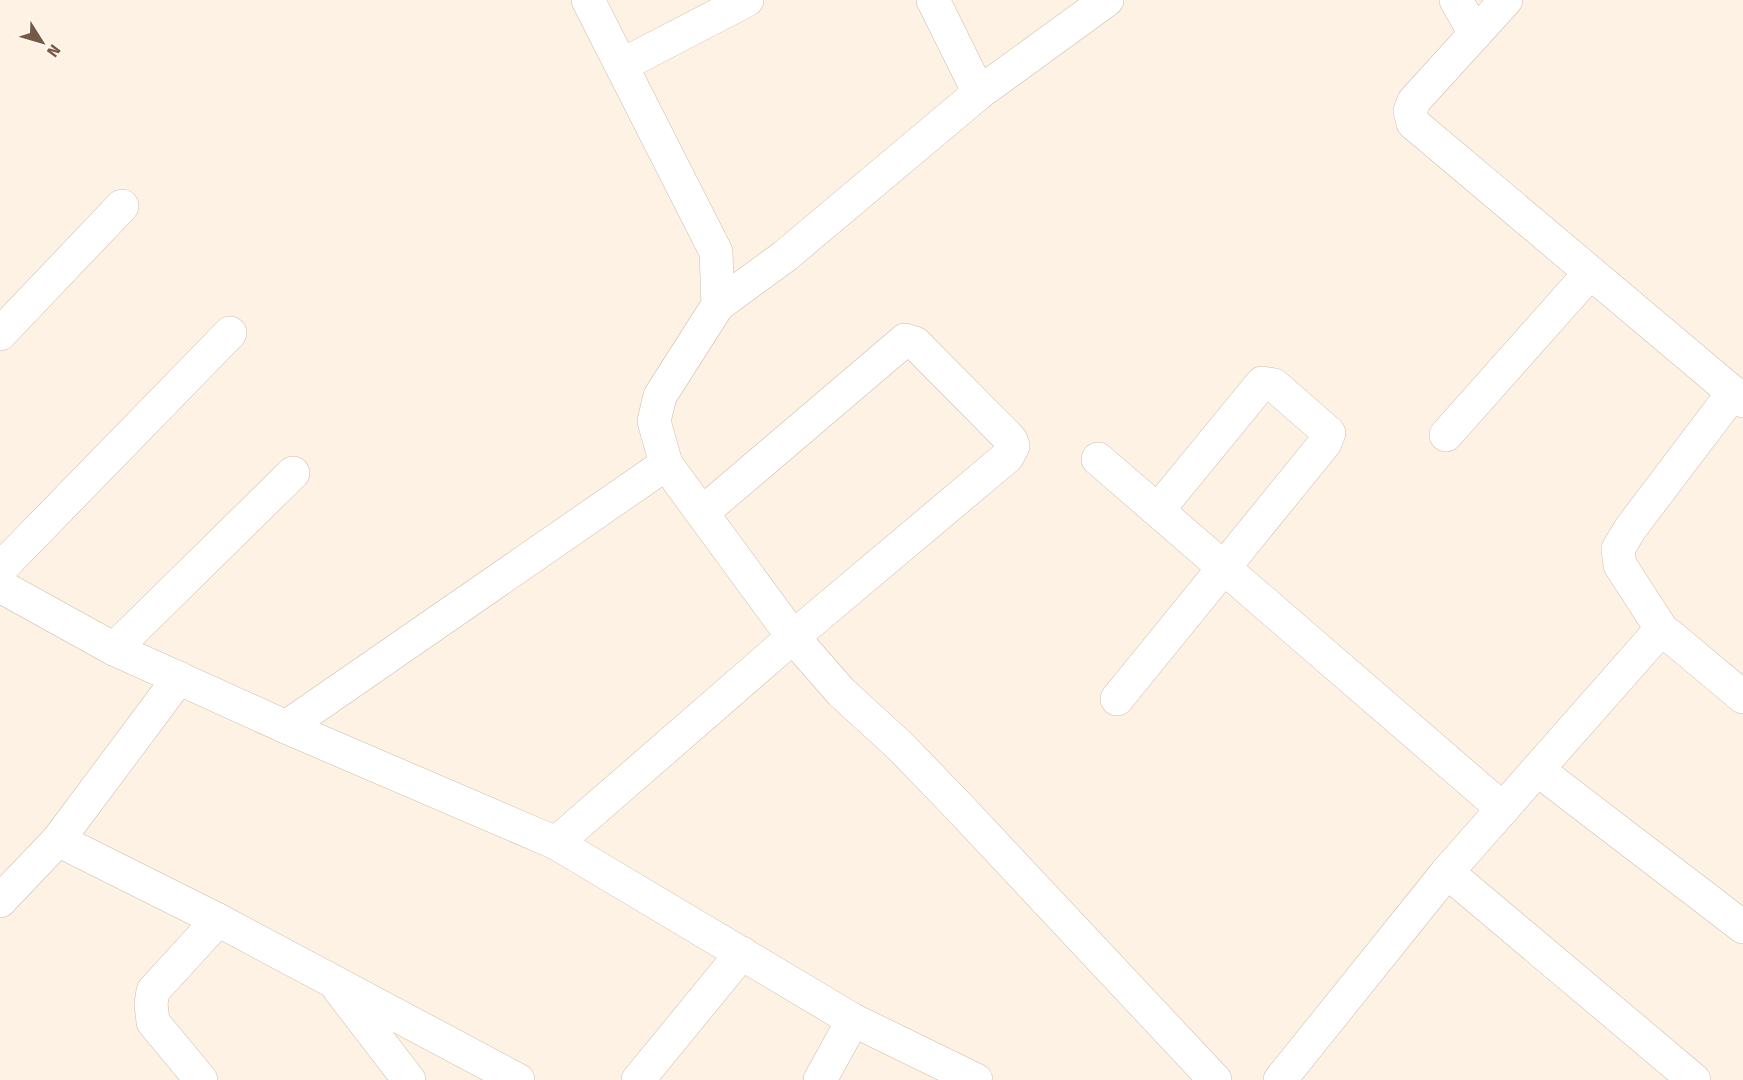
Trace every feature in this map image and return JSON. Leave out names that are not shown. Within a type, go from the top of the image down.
[{"type":"street","points":[[588,0],[716,252],[718,305]]},
{"type":"street","points":[[622,65],[747,0]]},
{"type":"street","points":[[933,0],[979,93]]},
{"type":"street","points":[[1107,0],[979,93],[784,256],[718,305],[660,396],[654,421],[666,464],[793,637],[841,692],[900,746],[958,806],[1215,1080]]},
{"type":"street","points":[[1456,0],[1475,34]]},
{"type":"street","points":[[1506,0],[1414,101],[1410,111],[1413,123],[1738,397],[1630,529],[1618,549],[1620,565],[1664,633],[1743,697]]},
{"type":"street","points":[[0,334],[122,206]]},
{"type":"street","points":[[1446,435],[1590,273]]},
{"type":"street","points":[[0,569],[230,333]]},
{"type":"street","points":[[555,843],[793,637],[1007,457],[1012,450],[1011,440],[915,343],[905,340],[702,513]]},
{"type":"street","points":[[1117,699],[1325,443],[1329,433],[1326,427],[1274,385],[1262,383],[1158,510]]},
{"type":"street","points":[[1098,459],[1503,809]]},
{"type":"street","points":[[286,727],[666,464]]},
{"type":"street","points":[[114,649],[293,473]]},
{"type":"street","points":[[0,585],[114,649],[286,727],[555,843],[853,1020],[976,1080]]},
{"type":"street","points":[[1280,1080],[1447,872],[1652,639],[1664,633]]},
{"type":"street","points":[[0,901],[58,840],[179,678]]},
{"type":"street","points":[[1538,770],[1743,927]]},
{"type":"street","points":[[58,840],[218,920],[518,1080]]},
{"type":"street","points":[[1447,872],[1694,1080]]},
{"type":"street","points":[[201,1080],[153,1022],[151,1005],[153,991],[218,920]]},
{"type":"street","points":[[638,1080],[742,953]]},
{"type":"street","points":[[332,981],[409,1080]]},
{"type":"street","points":[[820,1080],[853,1020]]}]
